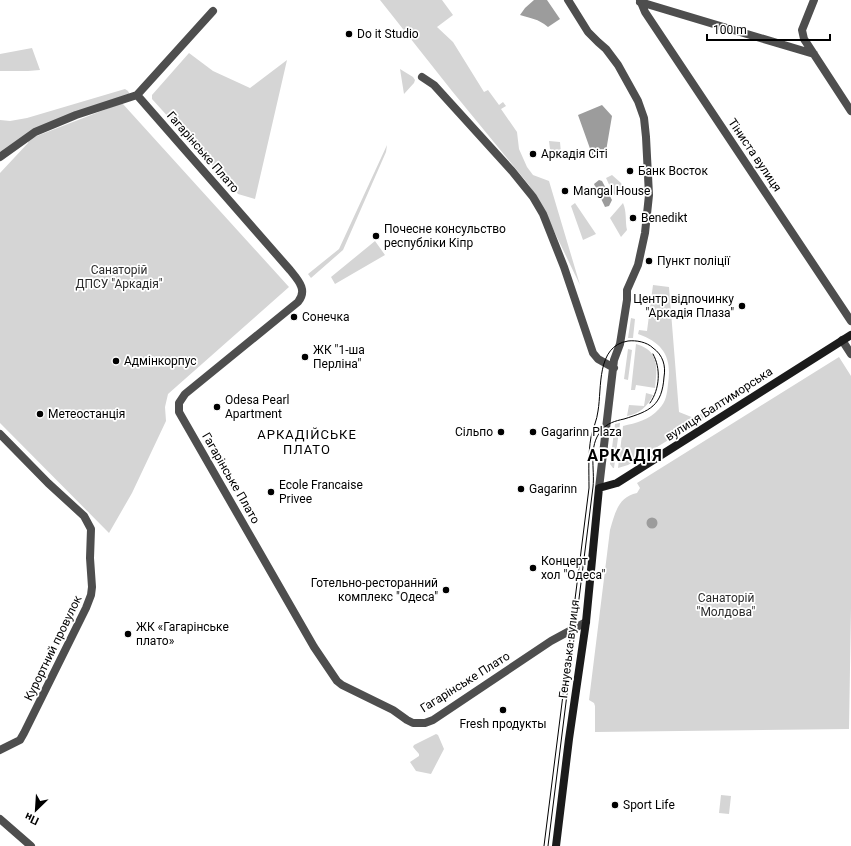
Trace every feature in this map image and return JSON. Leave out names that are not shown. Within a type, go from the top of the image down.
[{"type":"main road","name":"вулиця Балтиморська","points":[[599,488],[617,483],[851,335]]},
{"type":"main road","name":"Генуезька вулиця","points":[[556,846],[569,738],[586,622],[599,488]]},
{"type":"street","name":"Генуезька вулиця","points":[[568,0],[588,32],[606,49],[618,65],[638,101],[644,118],[646,137],[649,195],[646,233],[638,266],[627,290],[627,300],[620,344],[614,364],[599,488]]},
{"type":"street","points":[[814,0],[802,30],[804,39],[851,111]]},
{"type":"street","points":[[640,1],[814,54]]},
{"type":"street","name":"Тіниста вулиця","points":[[640,1],[645,12],[851,321]]},
{"type":"street","points":[[0,157],[35,132],[76,115],[137,95],[213,11]]},
{"type":"street","points":[[422,77],[434,85],[512,171],[533,197],[543,214],[561,260],[593,353],[600,362],[614,364]]},
{"type":"street","name":"Гагарінське Плато","points":[[137,95],[290,270],[302,286],[302,295],[298,302],[185,394],[179,403],[179,412],[314,647],[337,681],[342,685],[393,710],[407,720],[414,723],[425,723],[432,720],[551,641],[586,622]]},
{"type":"street","points":[[842,340],[851,354]]},
{"type":"street","name":"Курортний провулок","points":[[0,434],[48,483],[84,516],[89,523],[91,529],[90,558],[92,590],[86,608],[70,642],[24,734],[20,740],[0,750]]},
{"type":"street","points":[[0,819],[30,846]]},
{"type":"green space","points":[[380,0],[442,0],[453,15],[437,27],[453,42],[484,92],[488,90],[499,105],[503,102],[506,106],[501,109],[517,132],[519,149],[527,167],[533,175],[549,181],[580,285],[542,206],[529,185]]},
{"type":"green space","points":[[32,48],[40,70],[0,71],[0,54]]},
{"type":"green space","points":[[189,53],[213,71],[250,88],[287,60],[255,199],[238,194],[152,99],[152,95]]},
{"type":"green space","points":[[400,69],[413,77],[415,80],[404,94]]},
{"type":"green space","points":[[125,89],[130,95],[76,113],[0,154],[0,120],[10,121],[27,118]]},
{"type":"green space","name":"Санаторій ДПСУ \"Аркадія\"","points":[[122,103],[289,287],[168,394],[165,407],[166,421],[132,493],[109,533],[0,423],[0,173],[28,143],[29,139]]},
{"type":"green space","points":[[549,141],[560,142],[561,153],[559,156],[550,149]]},
{"type":"green space","points":[[387,145],[386,152],[343,250],[311,278],[308,274],[339,249]]},
{"type":"green space","points":[[612,175],[621,183],[623,187],[614,195],[606,178]]},
{"type":"green space","points":[[575,203],[596,234],[583,240],[571,206]]},
{"type":"green space","points":[[623,203],[627,230],[621,237],[610,218]]},
{"type":"green space","points":[[375,241],[385,255],[335,284],[331,277]]},
{"type":"green space","points":[[653,285],[669,287],[679,412],[694,418],[737,391],[741,395],[628,465],[618,468],[623,426],[651,416],[665,401],[667,394],[669,366],[667,359],[660,347],[654,342],[638,334],[639,330],[647,331]]},
{"type":"green space","points":[[631,318],[635,319],[633,338],[628,338]]},
{"type":"green space","points":[[636,344],[644,347],[653,355],[656,367],[655,388],[636,385],[635,390],[631,390]]},
{"type":"green space","points":[[628,349],[632,350],[628,380],[624,379]]},
{"type":"green space","name":"Санаторій \"Молдова\"","points":[[839,357],[851,376],[851,608],[849,729],[595,732],[595,706],[594,703],[589,700],[610,530],[621,502],[625,498],[637,493],[640,488],[637,483]]},
{"type":"green space","points":[[646,393],[653,395],[649,403],[643,409],[627,416],[629,405],[644,406]]},
{"type":"green space","points":[[620,423],[613,468],[610,464],[615,424]]},
{"type":"green space","points":[[436,734],[438,735],[444,749],[431,774],[416,771],[410,762],[419,756],[413,747],[414,745]]},
{"type":"green space","points":[[721,795],[731,796],[729,814],[719,813]]},
{"type":"shaded area","points":[[534,0],[547,0],[560,19],[548,27],[537,20],[520,15]]},
{"type":"shaded area","points":[[602,105],[612,116],[605,157],[593,157],[578,115]]},
{"type":"shaded area","points":[[599,180],[602,181],[612,200],[609,206],[605,207],[594,184]]},
{"type":"shaded area","points":[[652,517],[656,519],[658,523],[656,527],[652,529],[648,527],[646,523],[648,519]]},
{"type":"tram line","points":[[544,846],[589,488],[590,443],[599,402],[602,369],[610,351],[618,344],[628,341],[638,341],[651,346],[661,357],[665,369],[663,387],[661,395],[648,410],[614,422],[603,428],[597,437],[593,451],[593,487],[548,846]]},
{"type":"tram line","points":[[650,403],[656,391],[658,378],[656,360],[653,354]]},
{"type":"place","name":"Do it Studio","points":[[349,34]]},
{"type":"place","name":"Аркадія Сіті","points":[[533,154]]},
{"type":"place","name":"Банк Восток","points":[[630,171]]},
{"type":"place","name":"Mangal House","points":[[565,191]]},
{"type":"place","name":"Benedikt","points":[[633,218]]},
{"type":"place","name":"Почесне консульство республіки Кіпр","points":[[376,236]]},
{"type":"place","name":"Пункт поліції","points":[[649,261]]},
{"type":"place","name":"Центр відпочинку \"Аркадія Плаза\"","points":[[742,306]]},
{"type":"place","name":"Сонечка","points":[[294,317]]},
{"type":"place","name":"ЖК \"1-ша Перліна\"","points":[[305,357]]},
{"type":"place","name":"Адмінкорпус","points":[[116,361]]},
{"type":"place","name":"Odesa Pearl Apartment","points":[[217,407]]},
{"type":"place","name":"Метеостанція","points":[[40,414]]},
{"type":"place","name":"Сільпо","points":[[501,432]]},
{"type":"place","name":"Gagarinn Plaza","points":[[533,432]]},
{"type":"place","name":"Gagarinn","points":[[521,489]]},
{"type":"place","name":"Ecole Francaise Privee","points":[[271,492]]},
{"type":"place","name":"Концерт хол \"Одеса\"","points":[[533,568]]},
{"type":"place","name":"Готельно-ресторанний комплекс \"Одеса\"","points":[[446,590]]},
{"type":"place","name":"ЖК «Гагарінське плато»","points":[[128,634]]},
{"type":"place","name":"Fresh продукты","points":[[503,710]]},
{"type":"place","name":"Sport Life","points":[[615,805]]},
{"type":"district","name":"АРКАДІЙСЬКЕ ПЛАТО","points":[[307,442]]},
{"type":"district","name":"АРКАДІЯ","points":[[625,455]]}]
